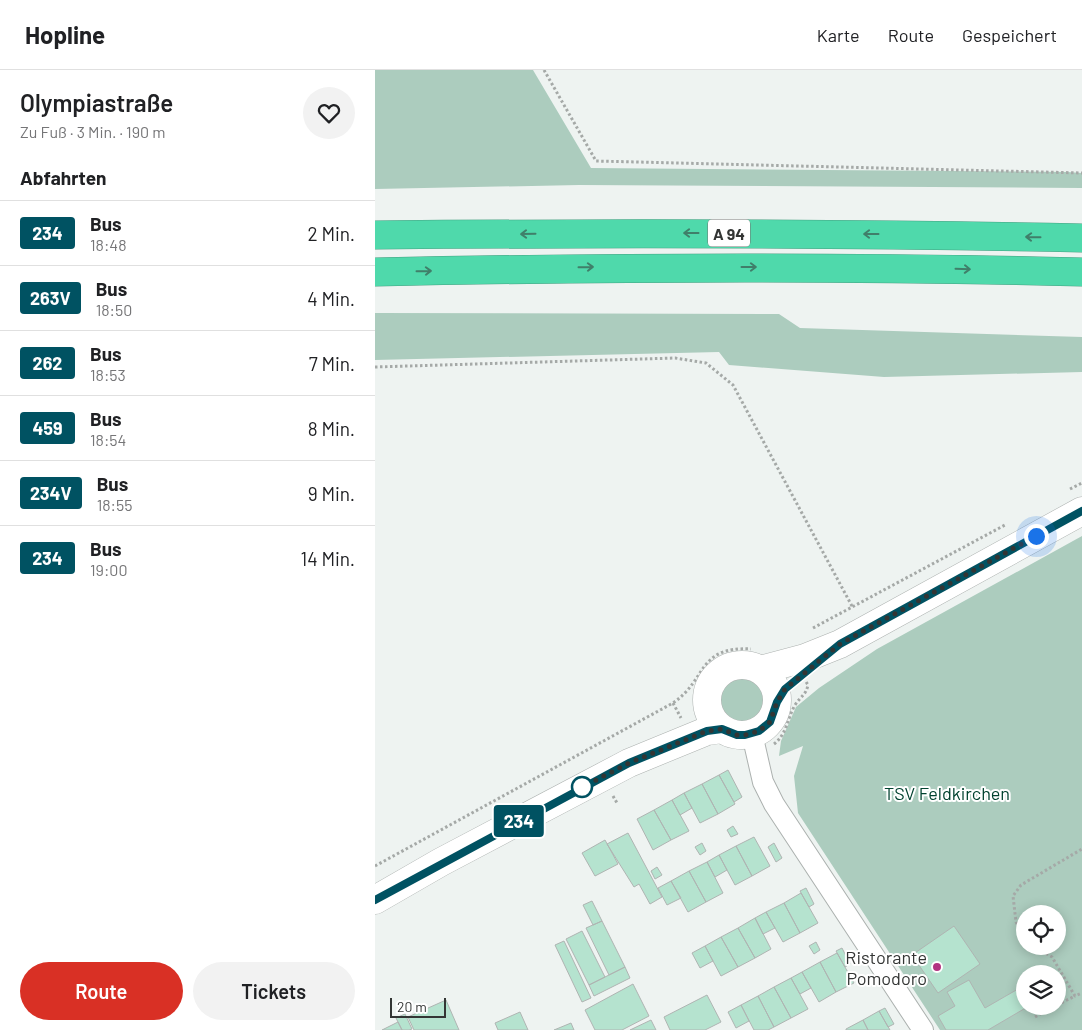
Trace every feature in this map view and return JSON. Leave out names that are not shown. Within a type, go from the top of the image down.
[{"type":"highway","name":"A 94","points":[[375,235],[691,233],[1082,238]]},
{"type":"highway","name":"A 94","points":[[375,272],[606,267],[914,267],[1082,272]]},
{"type":"street","points":[[923,1030],[773,804],[763,782],[755,742],[770,722],[777,702],[785,689],[840,644],[1073,501]]},
{"type":"street","points":[[755,742],[722,729],[711,718],[707,703],[712,681],[723,670],[738,665],[753,666],[759,659],[805,658],[840,644]]},
{"type":"street","points":[[759,659],[773,684],[777,702]]},
{"type":"street","points":[[629,763],[683,724],[707,703]]},
{"type":"street","points":[[375,900],[629,763],[707,731],[722,729]]},
{"type":"path","points":[[544,70],[596,161],[1082,173]]},
{"type":"path","points":[[375,367],[675,358],[706,362],[733,385],[849,601]]},
{"type":"path","points":[[1073,501],[1082,483]]},
{"type":"path","points":[[810,630],[1014,520]]},
{"type":"path","points":[[375,866],[673,703],[691,687],[704,664],[713,656],[725,650],[759,659]]},
{"type":"path","points":[[755,742],[781,739],[796,704],[806,695],[808,685],[802,675]]},
{"type":"path","points":[[1016,922],[1013,896],[1021,885],[1082,849]]},
{"type":"path","points":[[1049,955],[1052,957],[1075,996]]},
{"type":"path","points":[[1066,1000],[1082,993]]},
{"type":"path","points":[[1035,1017],[1038,1015]]},
{"type":"green space","points":[[375,70],[533,70],[591,168],[1067,172],[1082,173],[1082,188],[579,185],[375,189]]},
{"type":"green space","points":[[375,313],[779,314],[800,328],[1082,337],[1082,372],[884,377],[729,365],[719,352],[375,360]]},
{"type":"green space","name":"TSV Feldkirchen","points":[[1082,536],[1082,1030],[940,1030],[798,813],[794,776],[803,746],[779,756],[781,741],[796,707],[819,688],[877,649]]},
{"type":"green space","points":[[743,676],[756,680],[762,686],[766,699],[762,712],[756,718],[743,722],[730,718],[724,712],[720,699],[724,686],[730,680]]},
{"type":"building","points":[[728,770],[742,797],[734,802],[719,775]]},
{"type":"building","points":[[719,775],[735,804],[718,814],[702,784]]},
{"type":"building","points":[[702,784],[718,814],[700,823],[684,793]]},
{"type":"building","points":[[684,793],[692,808],[680,815],[672,800]]},
{"type":"building","points":[[672,800],[689,831],[671,840],[654,810]]},
{"type":"building","points":[[654,810],[671,840],[653,850],[637,819]]},
{"type":"building","points":[[733,826],[738,834],[731,837],[727,830]]},
{"type":"building","points":[[628,833],[662,897],[650,904],[639,884],[634,887],[607,844]]},
{"type":"building","points":[[754,837],[770,866],[752,876],[736,846]]},
{"type":"building","points":[[605,840],[618,864],[595,876],[582,853]]},
{"type":"building","points":[[702,843],[706,851],[700,855],[695,847]]},
{"type":"building","points":[[774,843],[782,858],[776,862],[768,847]]},
{"type":"building","points":[[736,846],[752,876],[735,885],[719,855]]},
{"type":"building","points":[[719,855],[727,870],[715,877],[707,862]]},
{"type":"building","points":[[707,862],[723,893],[706,902],[689,871]]},
{"type":"building","points":[[657,867],[662,875],[655,879],[651,871]]},
{"type":"building","points":[[689,871],[706,902],[688,912],[671,881]]},
{"type":"building","points":[[671,881],[681,898],[667,905],[658,888]]},
{"type":"building","points":[[806,888],[814,904],[809,907],[800,891]]},
{"type":"building","points":[[801,893],[818,923],[800,933],[784,903]]},
{"type":"building","points":[[592,901],[602,921],[593,925],[583,905]]},
{"type":"building","points":[[784,903],[800,933],[783,942],[766,912]]},
{"type":"building","points":[[766,912],[775,928],[763,934],[755,918]]},
{"type":"building","points":[[755,918],[771,949],[755,958],[738,928]]},
{"type":"building","points":[[602,921],[625,967],[609,975],[586,928]]},
{"type":"building","points":[[954,926],[980,964],[938,993],[912,955]]},
{"type":"building","points":[[738,928],[755,958],[738,967],[721,937]]},
{"type":"building","points":[[582,931],[605,977],[589,985],[566,939]]},
{"type":"building","points":[[721,937],[738,967],[721,976],[705,946]]},
{"type":"building","points":[[564,941],[591,998],[582,1002],[555,945]]},
{"type":"building","points":[[816,942],[820,950],[814,954],[809,946]]},
{"type":"building","points":[[705,946],[713,961],[700,968],[692,953]]},
{"type":"building","points":[[842,948],[850,964],[845,967],[836,951]]},
{"type":"building","points":[[837,953],[854,983],[836,992],[820,962]]},
{"type":"building","points":[[820,962],[836,992],[819,1002],[802,972]]},
{"type":"building","points":[[625,967],[630,978],[594,996],[589,985]]},
{"type":"building","points":[[802,972],[811,988],[800,994],[791,978]]},
{"type":"building","points":[[791,978],[808,1009],[791,1018],[774,987]]},
{"type":"building","points":[[969,980],[985,1008],[1016,990],[1016,1014],[988,1030],[946,1030],[938,1016],[955,1006],[947,992]]},
{"type":"building","points":[[633,984],[649,1016],[622,1030],[595,1030],[585,1010]]},
{"type":"building","points":[[774,987],[791,1018],[774,1027],[758,996]]},
{"type":"building","points":[[707,995],[721,1022],[705,1030],[670,1030],[664,1017]]},
{"type":"building","points":[[758,996],[774,1027],[768,1030],[754,1030],[741,1005]]},
{"type":"building","points":[[446,1000],[459,1030],[414,1030],[408,1017]]},
{"type":"building","points":[[741,1005],[749,1021],[736,1028],[728,1012]]},
{"type":"building","points":[[885,1008],[894,1024],[888,1027],[879,1011]]},
{"type":"building","points":[[879,1011],[890,1030],[868,1030],[863,1020]]},
{"type":"building","points":[[520,1012],[528,1030],[498,1030],[495,1023]]},
{"type":"building","points":[[405,1014],[412,1029],[402,1030],[396,1018]]},
{"type":"building","points":[[651,1020],[656,1030],[630,1030]]},
{"type":"building","points":[[863,1020],[868,1030],[846,1030],[846,1029]]},
{"type":"building","points":[[398,1022],[402,1030],[382,1030]]},
{"type":"building","points":[[571,1023],[574,1030],[554,1030]]},
{"type":"bus line","name":"234","points":[[375,900],[457,854],[629,763],[707,731],[722,729],[729,733],[745,735],[759,731],[774,716],[777,702],[785,689],[840,644],[1082,511]]},
{"type":"place","name":"Ristorante Pomodoro","points":[[937,967]]},
{"type":"route","points":[[582,787],[577,790],[629,763],[707,731],[722,729],[729,733],[745,735],[759,731],[774,716],[777,702],[785,689],[840,644],[1036,536]]}]
